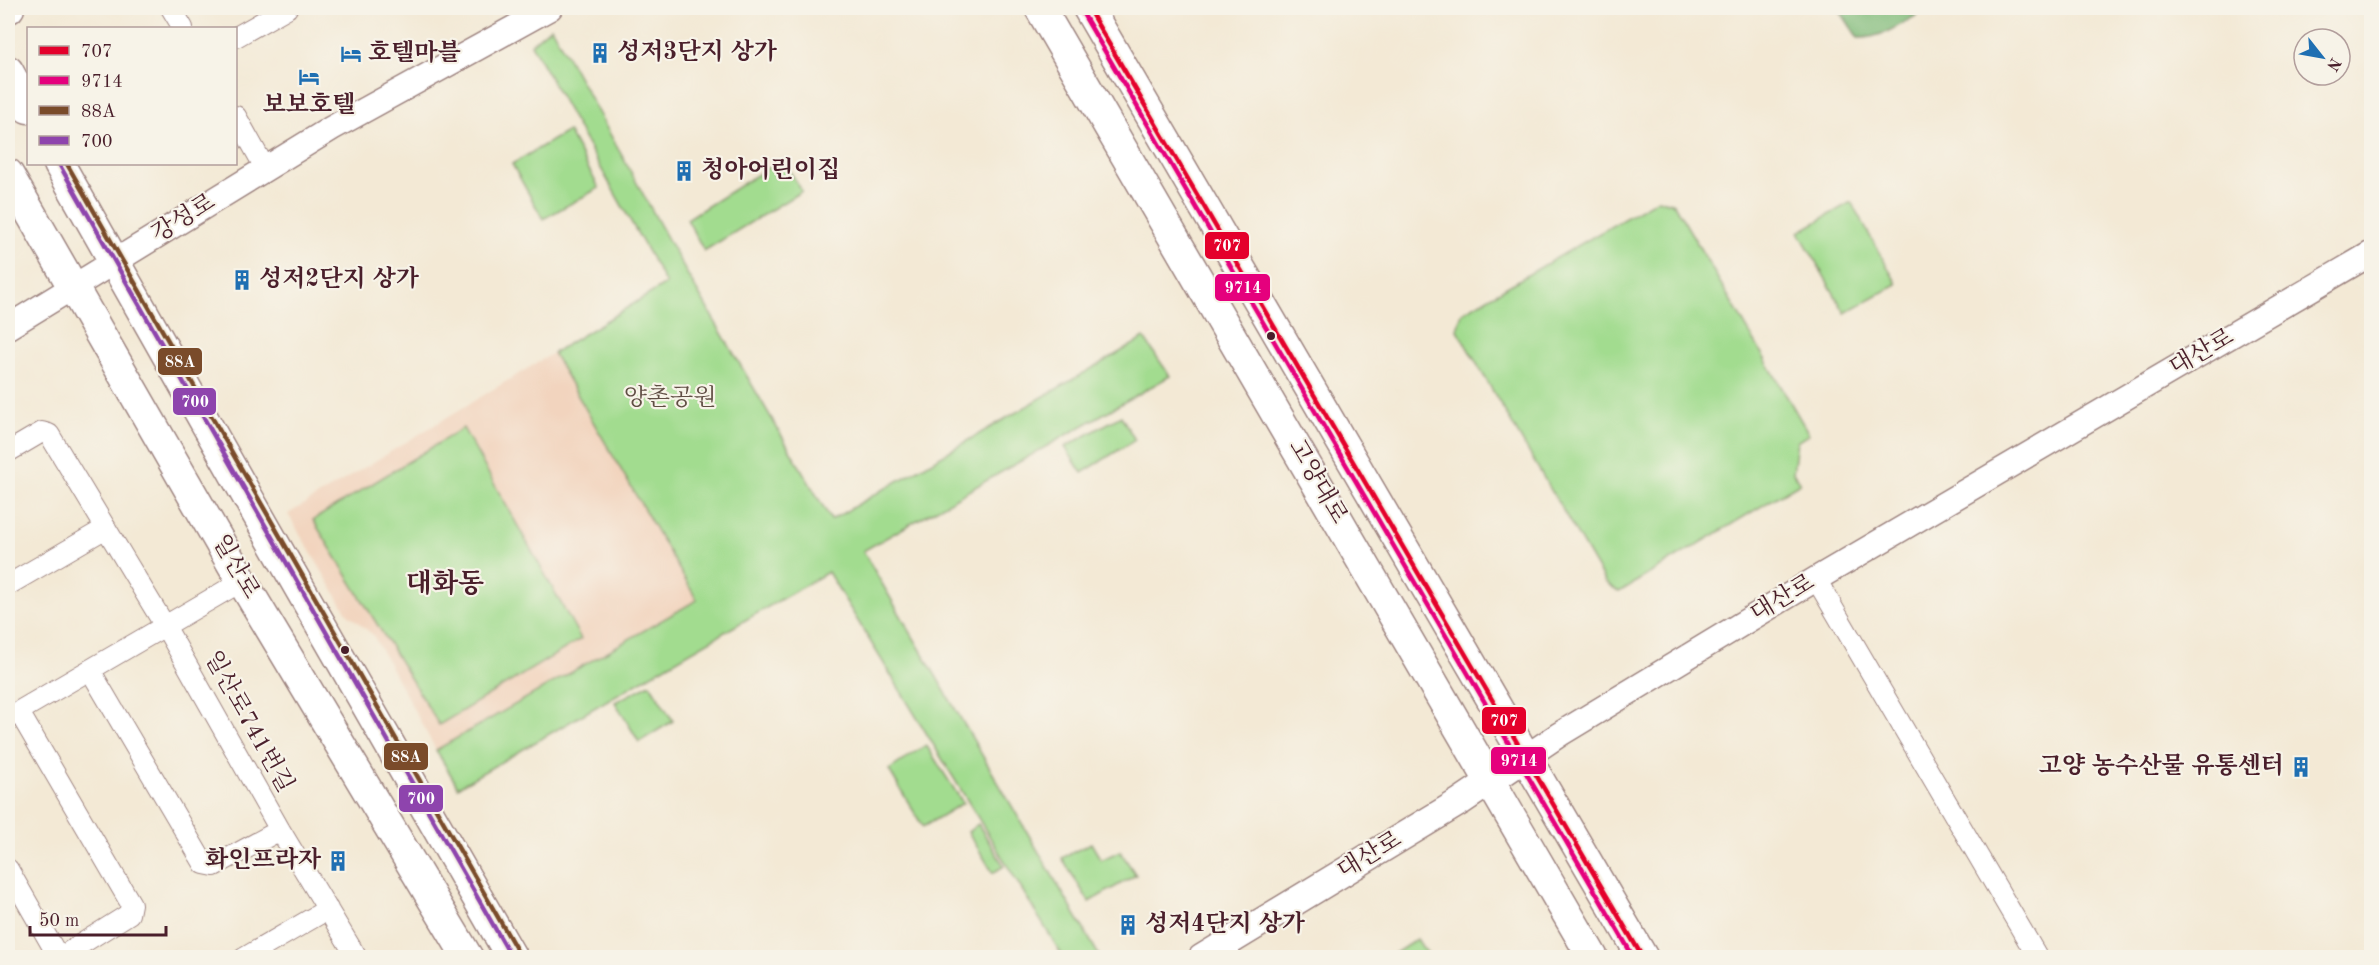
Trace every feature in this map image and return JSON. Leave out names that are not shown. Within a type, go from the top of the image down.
[{"type":"main road","name":"고양대로","points":[[1040,8],[1593,957]]},
{"type":"main road","name":"고양대로","points":[[1088,8],[1643,957]]},
{"type":"main road","points":[[8,71],[27,106]]},
{"type":"main road","name":"일산로","points":[[60,165],[512,957]]},
{"type":"main road","name":"일산로","points":[[8,174],[242,580],[468,957]]},
{"type":"main road","name":"대산로","points":[[1202,957],[1526,757]]},
{"type":"street","points":[[171,8],[182,27]]},
{"type":"street","points":[[237,36],[287,8]]},
{"type":"street","name":"강성로","points":[[8,327],[332,128],[550,8]]},
{"type":"street","points":[[237,118],[265,168]]},
{"type":"street","name":"대산로","points":[[1526,757],[1560,734],[1816,579],[2372,253]]},
{"type":"street","name":"일산로741번길","points":[[8,452],[42,432],[49,434],[165,626],[284,836],[357,957]]},
{"type":"street","points":[[8,585],[106,528]]},
{"type":"street","points":[[1816,579],[2038,957]]},
{"type":"street","points":[[8,869],[59,957],[129,915],[131,904],[13,715],[242,580]]},
{"type":"street","points":[[90,670],[204,864],[214,866],[284,836]]},
{"type":"street","points":[[244,957],[328,909]]},
{"type":"shaded area","points":[[553,353],[698,600],[436,750],[373,635],[347,613],[288,514]]},
{"type":"green space","points":[[1838,8],[1929,8],[1886,32],[1858,38]]},
{"type":"green space","name":"양촌공원","points":[[551,27],[686,272],[831,520],[1144,338],[1170,376],[863,551],[1100,957],[1063,957],[828,572],[458,787],[436,750],[697,600],[553,353],[666,284],[531,44]]},
{"type":"green space","points":[[568,131],[599,188],[543,219],[512,164]]},
{"type":"green space","points":[[782,159],[802,191],[704,251],[687,219]]},
{"type":"green space","points":[[1658,199],[1674,204],[1809,434],[1797,442],[1793,473],[1800,483],[1619,592],[1605,582],[1457,330],[1462,313]]},
{"type":"green space","points":[[1851,202],[1897,284],[1845,313],[1799,232]]},
{"type":"green space","points":[[1121,416],[1135,440],[1082,473],[1065,447]]},
{"type":"green space","points":[[463,428],[581,639],[439,725],[313,520]]},
{"type":"green space","points":[[650,684],[673,721],[639,742],[615,702]]},
{"type":"green space","points":[[926,745],[963,803],[923,827],[889,770]]},
{"type":"green space","points":[[978,824],[1004,866],[993,873],[968,832]]},
{"type":"green space","points":[[1091,843],[1101,860],[1120,851],[1136,875],[1089,902],[1062,858]]},
{"type":"green space","points":[[1417,939],[1429,957],[1389,957]]},
{"type":"transit line","name":"707","points":[[1088,8],[1643,958]]},
{"type":"transit line","name":"9714","points":[[1082,12],[1634,958]]},
{"type":"transit line","name":"700","points":[[60,165],[512,958]]},
{"type":"transit line","name":"88A","points":[[68,165],[519,954]]},
{"type":"place","name":"성저3단지 상가","points":[[600,53]]},
{"type":"place","name":"호텔마블","points":[[351,54]]},
{"type":"place","name":"보보호텔","points":[[309,77]]},
{"type":"place","name":"청아어린이집","points":[[684,171]]},
{"type":"place","name":"성저2단지 상가","points":[[242,280]]},
{"type":"place","name":"고양 농수산물 유통센터","points":[[2301,767]]},
{"type":"place","name":"화인프라자","points":[[338,861]]},
{"type":"place","name":"성저4단지 상가","points":[[1128,925]]},
{"type":"district","name":"대화동","points":[[445,584]]}]
